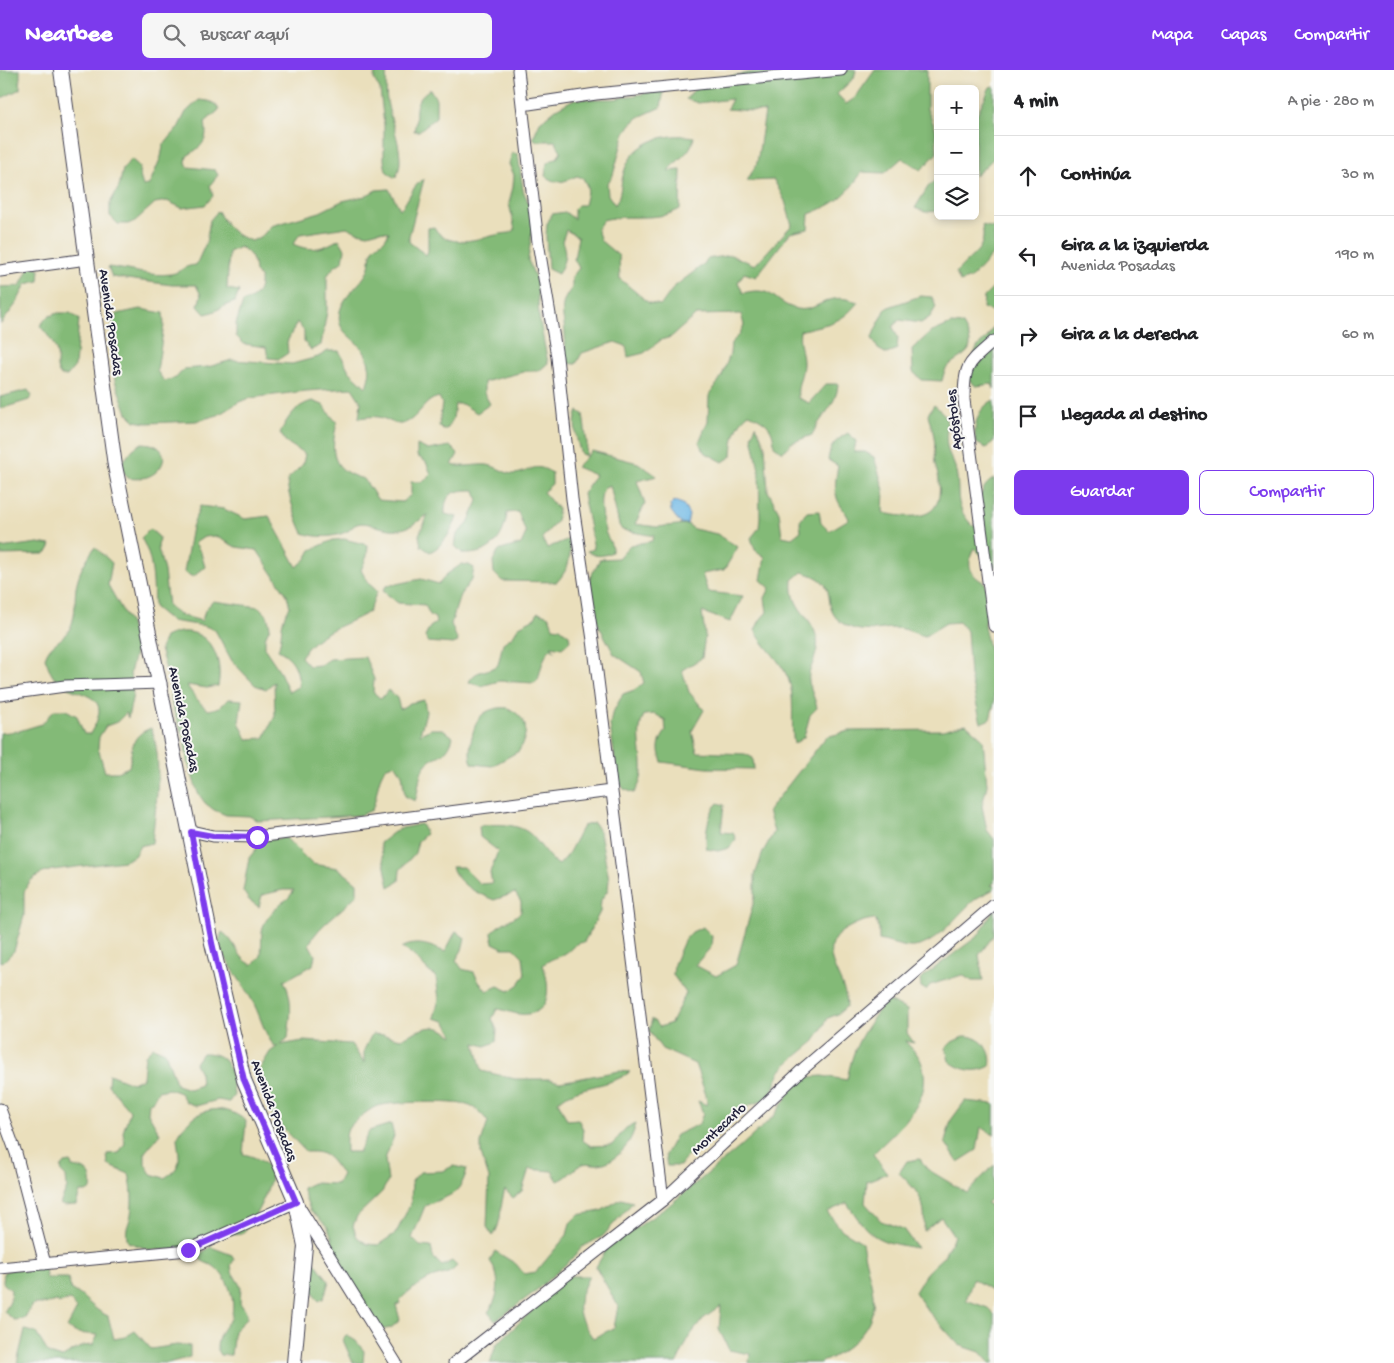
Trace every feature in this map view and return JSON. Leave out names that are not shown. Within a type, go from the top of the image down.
[{"type":"street","name":"Avenida Posadas","points":[[62,70],[115,466],[161,683],[212,943],[244,1080],[296,1202],[305,1246],[294,1363]]},
{"type":"street","points":[[518,70],[538,242],[557,357],[572,498],[594,640],[663,1200]]},
{"type":"street","points":[[522,105],[596,94],[841,70]]},
{"type":"street","points":[[0,271],[87,259]]},
{"type":"street","name":"Apóstoles","points":[[994,341],[972,361],[964,376],[964,400],[994,626]]},
{"type":"street","points":[[0,695],[65,686],[161,683]]},
{"type":"street","points":[[191,832],[213,836],[257,837],[611,790]]},
{"type":"street","name":"Montecarlo","points":[[454,1363],[663,1200],[804,1068],[994,905]]},
{"type":"street","points":[[0,1109],[16,1153],[45,1264]]},
{"type":"street","points":[[0,1268],[188,1250],[296,1202],[396,1363]]},
{"type":"green space","points":[[0,70],[20,70],[20,89],[0,99]]},
{"type":"green space","points":[[375,70],[386,70],[387,102],[400,153],[399,171],[395,178],[386,171],[384,160],[384,125],[380,90],[374,79]]},
{"type":"green space","points":[[763,70],[856,70],[854,78],[837,94],[846,104],[855,98],[875,70],[927,70],[927,109],[934,125],[934,156],[921,170],[902,158],[885,173],[862,172],[840,198],[826,207],[809,214],[808,229],[790,233],[756,277],[744,273],[738,282],[743,293],[761,291],[768,293],[789,306],[802,310],[837,298],[858,302],[845,316],[832,323],[800,331],[803,363],[798,398],[809,403],[826,384],[838,384],[835,399],[812,435],[791,443],[783,452],[774,446],[771,430],[768,426],[760,419],[749,414],[738,427],[732,456],[723,462],[704,452],[699,442],[708,421],[709,396],[722,376],[730,354],[731,343],[739,335],[744,325],[741,314],[696,315],[671,337],[661,340],[644,353],[628,357],[626,346],[615,342],[582,353],[576,364],[565,363],[562,310],[564,300],[572,288],[572,277],[579,268],[574,259],[578,237],[566,230],[562,241],[564,258],[558,274],[548,269],[547,224],[552,214],[565,212],[574,219],[574,209],[578,205],[584,205],[588,188],[583,178],[577,176],[557,182],[545,176],[547,163],[558,157],[561,151],[555,141],[537,141],[533,138],[540,122],[556,109],[574,99],[614,99],[664,90],[661,107],[639,117],[630,125],[624,135],[613,175],[607,184],[608,195],[615,205],[619,197],[628,161],[643,146],[652,141],[673,136],[694,137],[687,152],[668,171],[681,170],[680,209],[661,216],[622,217],[603,220],[597,229],[601,241],[619,256],[620,279],[649,303],[661,305],[674,287],[704,264],[707,259],[731,255],[755,265],[792,225],[785,201],[774,180],[747,181],[757,163],[765,112],[727,109],[732,99],[698,103],[686,99],[701,82]]},
{"type":"green space","points":[[994,86],[994,158],[979,172],[979,110],[990,87]]},
{"type":"green space","points":[[430,89],[436,99],[436,117],[419,131],[414,131],[417,104],[423,94]]},
{"type":"green space","points":[[199,100],[213,103],[219,110],[205,122],[205,138],[197,149],[187,156],[186,162],[188,167],[215,170],[218,175],[210,185],[213,196],[205,205],[182,208],[167,201],[155,203],[135,221],[128,224],[118,224],[110,216],[110,203],[119,187],[123,169],[131,159],[140,167],[139,173],[143,186],[149,185],[161,157],[163,146],[178,128],[186,112]]},
{"type":"green space","points":[[512,153],[518,154],[523,190],[534,216],[528,260],[537,282],[539,317],[548,363],[539,371],[527,371],[484,382],[484,393],[490,404],[477,413],[462,404],[455,404],[453,418],[448,428],[443,430],[439,426],[442,403],[439,397],[429,401],[414,417],[402,424],[379,417],[359,418],[361,402],[352,388],[306,391],[250,398],[239,402],[218,415],[196,421],[147,423],[135,421],[127,413],[115,381],[112,324],[117,314],[140,309],[163,313],[164,325],[157,371],[164,381],[176,378],[184,369],[208,367],[232,360],[292,364],[318,357],[328,351],[339,351],[349,371],[366,387],[370,371],[366,355],[362,348],[341,327],[339,320],[340,311],[345,300],[365,275],[374,248],[383,241],[389,232],[379,231],[368,234],[357,232],[347,227],[300,234],[293,244],[311,249],[322,247],[339,239],[345,249],[343,261],[334,267],[327,276],[327,311],[321,345],[311,350],[304,342],[304,331],[297,322],[287,342],[288,353],[279,359],[268,358],[266,347],[244,344],[236,336],[236,324],[243,302],[255,296],[259,290],[260,282],[260,277],[255,272],[251,257],[240,247],[229,252],[227,289],[239,291],[235,302],[205,314],[198,306],[201,295],[196,285],[172,285],[112,277],[108,267],[163,275],[175,273],[196,265],[206,243],[210,220],[218,211],[232,230],[241,237],[252,241],[263,235],[271,226],[320,212],[342,201],[365,196],[376,190],[389,189],[400,209],[416,185],[424,179],[409,242],[426,255],[428,251],[428,228],[434,227],[441,235],[458,241],[510,233],[515,230],[509,203],[514,175],[509,164]]},
{"type":"green space","points":[[934,181],[934,211],[925,212],[915,208]]},
{"type":"green space","points":[[982,225],[994,228],[994,253],[971,278],[960,282],[956,273],[980,247],[983,234]]},
{"type":"green space","points":[[30,265],[40,269],[39,281],[26,284],[16,304],[1,324],[0,287],[20,286]]},
{"type":"green space","points":[[994,287],[994,312],[983,308],[984,297]]},
{"type":"green space","points":[[920,296],[932,297],[936,307],[930,317],[921,323],[899,320],[893,327],[898,338],[897,349],[887,354],[878,349],[872,338],[886,308]]},
{"type":"green space","points":[[58,313],[70,313],[79,319],[75,366],[67,376],[61,376],[57,366],[56,350],[40,326],[47,317]]},
{"type":"green space","points":[[951,324],[963,325],[970,343],[969,349],[946,369],[942,381],[922,380],[913,372],[912,349],[930,333]]},
{"type":"green space","points":[[994,326],[994,389],[992,384],[976,386],[964,376],[978,346],[987,338]]},
{"type":"green space","points":[[28,390],[32,396],[29,400],[0,409],[0,397]]},
{"type":"green space","points":[[994,400],[994,441],[986,448],[976,443],[976,424],[980,413],[988,403]]},
{"type":"green space","points":[[312,401],[323,405],[337,423],[334,451],[339,465],[345,471],[364,479],[378,500],[402,502],[411,495],[411,482],[423,482],[431,474],[426,462],[417,456],[417,445],[428,450],[450,446],[458,454],[452,465],[487,465],[512,474],[536,468],[545,469],[552,473],[552,484],[543,492],[558,509],[557,521],[542,538],[547,548],[569,539],[569,562],[561,577],[557,582],[502,581],[494,573],[493,561],[498,551],[521,544],[526,533],[518,512],[507,513],[503,531],[488,549],[473,554],[463,554],[455,546],[457,534],[467,525],[478,501],[475,490],[456,492],[446,501],[445,514],[457,517],[446,538],[430,552],[421,546],[419,535],[428,514],[410,526],[398,529],[362,523],[348,531],[331,536],[314,536],[303,533],[293,507],[287,480],[303,464],[305,454],[286,442],[280,433],[297,409]]},
{"type":"green space","points":[[934,405],[946,419],[947,446],[957,476],[958,498],[962,512],[974,527],[982,493],[989,482],[994,479],[994,567],[974,548],[970,559],[972,573],[985,583],[990,604],[984,626],[994,671],[994,703],[990,719],[981,723],[970,676],[967,631],[959,622],[946,623],[925,636],[896,628],[858,630],[842,623],[835,616],[831,609],[827,588],[823,582],[802,572],[793,580],[793,591],[798,606],[815,631],[817,640],[816,653],[809,678],[817,708],[810,715],[804,737],[794,744],[792,694],[788,678],[781,665],[755,630],[767,612],[765,598],[770,588],[761,580],[765,557],[755,550],[751,538],[759,528],[760,517],[759,470],[752,436],[756,425],[765,446],[768,491],[779,512],[782,536],[792,538],[801,531],[800,520],[807,512],[819,511],[821,523],[829,531],[849,519],[836,494],[838,466],[828,460],[830,450],[834,444],[848,433],[856,441],[854,452],[865,452],[874,457],[884,490],[883,513],[914,516],[923,515],[931,511],[936,505],[939,495],[939,480],[934,461],[935,440],[928,414]]},
{"type":"green space","points":[[578,411],[583,414],[587,444],[586,456],[581,454],[575,427]]},
{"type":"green space","points":[[142,443],[154,445],[161,450],[163,456],[162,464],[150,476],[140,479],[128,478],[123,471],[122,463],[133,449]]},
{"type":"green space","points":[[592,451],[638,463],[657,476],[637,481],[645,504],[635,524],[657,527],[687,524],[694,529],[717,534],[738,547],[724,570],[702,574],[708,592],[743,596],[730,622],[702,612],[705,635],[702,658],[682,670],[689,692],[704,710],[692,731],[697,752],[745,754],[753,758],[754,769],[707,768],[662,762],[659,746],[666,731],[665,720],[655,714],[644,715],[641,725],[642,774],[634,793],[624,789],[618,780],[610,725],[612,714],[623,694],[634,690],[644,683],[641,672],[614,654],[598,624],[589,580],[600,559],[618,558],[630,545],[652,541],[654,536],[622,530],[619,525],[610,485],[605,487],[601,497],[601,510],[612,552],[599,556],[587,551],[594,549],[583,494],[595,475],[576,467]]},
{"type":"green space","points":[[200,506],[224,509],[245,519],[269,516],[297,567],[306,559],[311,550],[333,540],[344,539],[368,545],[367,556],[361,570],[368,583],[377,591],[369,612],[323,635],[307,648],[301,657],[309,666],[320,665],[330,659],[365,657],[374,679],[373,692],[381,699],[388,690],[397,698],[400,709],[410,703],[424,700],[426,712],[420,734],[431,729],[443,729],[453,737],[447,750],[432,759],[424,767],[415,801],[405,796],[402,774],[395,764],[385,768],[382,773],[372,810],[361,815],[259,821],[249,816],[226,815],[214,810],[205,803],[198,793],[187,760],[184,738],[172,706],[170,683],[160,649],[165,637],[189,632],[199,635],[208,642],[214,650],[218,661],[218,686],[207,688],[187,685],[200,703],[209,710],[220,707],[229,699],[242,700],[239,722],[247,739],[264,738],[275,716],[274,682],[266,689],[255,685],[232,661],[215,630],[205,626],[171,621],[154,607],[151,563],[141,538],[150,529],[159,537],[158,548],[164,571],[168,606],[180,615],[202,621],[205,610],[213,601],[259,607],[267,615],[270,627],[265,638],[265,649],[279,670],[289,692],[299,686],[298,674],[294,665],[288,657],[278,650],[284,618],[290,607],[287,595],[257,550],[236,547],[215,536],[204,537],[195,543],[201,553],[205,567],[193,577],[184,572],[192,527]]},
{"type":"green space","points":[[38,543],[51,545],[44,554],[0,555],[0,548]]},
{"type":"green space","points":[[95,547],[112,563],[108,585],[130,624],[136,649],[130,673],[133,694],[128,718],[126,713],[117,722],[106,726],[99,737],[98,748],[105,772],[117,772],[129,767],[132,748],[136,739],[144,731],[151,728],[155,741],[158,769],[152,843],[140,846],[134,856],[124,861],[52,870],[40,874],[30,881],[24,892],[24,916],[14,951],[4,961],[0,962],[0,939],[2,938],[0,934],[0,733],[19,731],[42,724],[54,710],[66,710],[77,716],[84,734],[90,734],[96,724],[99,711],[98,704],[87,695],[58,682],[51,674],[45,658],[49,649],[64,637],[70,628],[74,617],[76,588],[79,577]]},
{"type":"green space","points":[[462,564],[474,568],[472,579],[460,595],[451,624],[458,642],[453,644],[428,642],[425,637],[430,627],[436,623],[435,618],[430,615],[425,605],[398,603],[383,591],[386,586],[421,579],[439,584],[447,574]]},
{"type":"green space","points":[[538,612],[549,616],[553,627],[560,628],[569,635],[570,641],[562,648],[551,646],[555,651],[550,649],[548,652],[542,663],[538,680],[534,683],[499,681],[481,686],[469,682],[475,675],[498,665],[503,643],[513,636],[519,626],[535,618]]},
{"type":"green space","points":[[508,708],[520,717],[525,726],[524,737],[519,751],[492,766],[473,764],[470,747],[478,720],[490,710]]},
{"type":"green space","points":[[966,724],[983,739],[987,785],[982,806],[987,830],[994,839],[994,883],[991,885],[994,886],[994,889],[977,898],[940,934],[923,945],[914,947],[901,946],[879,940],[879,929],[875,919],[856,924],[836,937],[831,946],[831,955],[846,995],[847,1006],[838,1014],[828,1018],[815,1041],[780,1072],[771,1094],[762,1101],[750,1105],[706,1145],[687,1156],[680,1166],[667,1166],[665,1155],[676,1135],[699,1124],[703,1113],[698,1101],[707,1105],[706,1095],[695,1064],[662,1049],[649,1031],[652,1019],[660,1027],[671,1023],[686,993],[673,975],[674,964],[684,941],[692,932],[703,927],[712,936],[711,947],[695,965],[716,976],[736,965],[755,897],[755,875],[763,852],[774,832],[768,811],[826,737],[849,731],[943,730]]},
{"type":"green space","points":[[718,803],[724,805],[721,832],[733,833],[736,839],[729,848],[718,851],[707,849],[706,838],[709,818]]},
{"type":"green space","points":[[594,823],[600,833],[609,879],[608,890],[601,900],[600,912],[584,942],[577,944],[564,954],[543,965],[547,979],[547,995],[542,1007],[536,1012],[528,1014],[516,1014],[497,1009],[492,1019],[497,1030],[496,1042],[485,1046],[475,1043],[482,1071],[515,1079],[549,1079],[560,1082],[619,1071],[630,1072],[613,1081],[575,1092],[558,1101],[567,1120],[578,1119],[583,1129],[582,1140],[591,1146],[612,1145],[626,1128],[636,1123],[634,1130],[624,1150],[613,1159],[599,1164],[583,1164],[558,1181],[552,1171],[529,1169],[522,1191],[513,1198],[505,1190],[500,1220],[493,1236],[487,1227],[489,1178],[481,1154],[481,1143],[488,1122],[479,1112],[471,1106],[460,1104],[436,1102],[406,1103],[381,1105],[360,1117],[348,1129],[346,1152],[359,1152],[369,1131],[391,1124],[394,1136],[385,1159],[388,1181],[382,1192],[357,1216],[353,1226],[357,1237],[367,1244],[378,1245],[396,1233],[411,1203],[412,1181],[420,1172],[443,1171],[453,1166],[467,1169],[457,1190],[447,1197],[425,1206],[412,1238],[420,1246],[431,1247],[433,1257],[442,1266],[452,1261],[457,1266],[447,1273],[429,1279],[406,1294],[400,1300],[401,1303],[396,1305],[400,1320],[391,1328],[380,1330],[334,1260],[332,1237],[327,1226],[310,1210],[302,1188],[313,1183],[337,1184],[342,1174],[328,1157],[320,1153],[306,1152],[273,1117],[268,1093],[258,1072],[270,1052],[278,1046],[274,1046],[265,1031],[254,1004],[218,943],[222,932],[231,940],[242,957],[252,965],[261,956],[262,930],[267,919],[278,906],[290,897],[294,890],[283,890],[262,895],[259,907],[249,900],[243,891],[249,858],[263,840],[286,838],[312,864],[338,868],[357,883],[357,894],[319,930],[309,944],[315,955],[313,965],[284,981],[289,995],[290,1016],[288,1038],[280,1045],[303,1041],[351,1044],[364,1063],[364,1050],[372,1034],[401,1039],[416,1031],[433,1027],[444,1030],[454,1036],[445,1021],[434,1018],[439,999],[436,977],[415,957],[401,948],[412,944],[423,944],[445,952],[456,931],[465,938],[462,950],[456,960],[462,969],[474,972],[479,982],[487,991],[498,986],[509,991],[519,984],[525,975],[523,957],[514,948],[503,948],[493,943],[492,932],[521,912],[521,902],[515,893],[494,900],[463,884],[452,867],[463,867],[480,884],[492,883],[490,872],[498,851],[480,837],[479,826],[510,825],[524,830],[559,865],[567,856],[583,826]]},
{"type":"green space","points":[[421,824],[426,834],[418,841],[415,853],[400,870],[399,881],[389,887],[380,843],[398,829]]},
{"type":"green space","points":[[994,909],[994,935],[979,955],[983,981],[972,981],[962,975],[930,985],[926,990],[921,987],[920,980],[924,976],[979,935]]},
{"type":"green space","points":[[886,1000],[907,1010],[907,1033],[914,1043],[905,1041],[920,1059],[924,1074],[924,1087],[919,1100],[903,1124],[873,1154],[887,1173],[867,1181],[865,1203],[881,1221],[903,1229],[917,1248],[892,1243],[875,1236],[862,1224],[847,1203],[827,1212],[842,1230],[862,1242],[871,1283],[873,1307],[870,1319],[863,1331],[852,1343],[836,1355],[819,1363],[749,1363],[750,1354],[729,1350],[719,1329],[721,1306],[703,1319],[689,1337],[677,1363],[490,1363],[496,1345],[548,1295],[563,1276],[589,1276],[581,1294],[579,1308],[582,1321],[593,1338],[614,1328],[618,1306],[596,1267],[607,1248],[667,1207],[739,1148],[774,1116],[800,1078],[822,1076],[847,1080],[853,1056],[861,1037]]},
{"type":"green space","points":[[965,1036],[976,1038],[985,1045],[990,1055],[990,1066],[979,1070],[968,1070],[958,1067],[949,1061],[946,1048],[952,1042]]},
{"type":"green space","points":[[153,1047],[165,1052],[177,1085],[189,1089],[201,1085],[200,1073],[195,1063],[202,1053],[218,1056],[224,1060],[230,1071],[234,1095],[229,1102],[218,1100],[196,1106],[186,1102],[180,1093],[169,1089],[158,1091],[152,1102],[149,1103],[148,1113],[160,1134],[145,1152],[145,1164],[151,1174],[164,1178],[175,1170],[179,1161],[177,1138],[190,1120],[198,1114],[207,1111],[227,1111],[246,1121],[243,1154],[263,1162],[269,1168],[271,1177],[266,1194],[256,1214],[251,1223],[240,1234],[197,1238],[193,1240],[188,1250],[150,1250],[128,1242],[127,1230],[132,1199],[129,1174],[108,1165],[107,1154],[119,1153],[125,1143],[123,1132],[130,1111],[108,1085],[109,1074],[132,1083],[143,1078],[145,1055]]},
{"type":"green space","points":[[965,1101],[994,1104],[994,1135],[981,1127],[977,1150],[958,1162],[945,1142],[951,1120]]},
{"type":"green space","points":[[920,1159],[927,1169],[967,1193],[994,1165],[994,1196],[986,1203],[994,1207],[994,1295],[991,1290],[973,1279],[966,1300],[988,1308],[994,1314],[994,1363],[990,1363],[980,1352],[959,1345],[927,1310],[915,1292],[927,1272],[944,1256],[954,1236],[941,1217],[924,1231],[924,1212],[920,1198],[917,1192],[899,1173],[907,1161]]},
{"type":"green space","points":[[71,1162],[72,1167],[85,1170],[88,1173],[91,1179],[91,1189],[86,1192],[80,1192],[76,1205],[64,1206],[60,1204],[67,1188],[66,1177],[62,1173],[61,1168],[65,1163]]},
{"type":"green space","points":[[621,1199],[633,1202],[603,1236],[582,1247],[575,1256],[532,1294],[495,1321],[488,1312],[495,1300],[498,1286],[496,1273],[490,1261],[495,1251],[516,1264],[524,1274],[536,1272],[567,1235],[570,1223],[578,1215],[601,1211]]},
{"type":"green space","points":[[211,1247],[232,1255],[234,1260],[231,1265],[232,1272],[241,1287],[240,1303],[247,1313],[247,1318],[234,1331],[231,1355],[220,1355],[217,1350],[221,1333],[231,1319],[233,1305],[231,1292],[221,1273],[200,1259],[201,1253]]},
{"type":"green space","points":[[314,1261],[329,1281],[324,1298],[319,1301],[311,1281],[311,1270]]},
{"type":"green space","points":[[45,1264],[46,1278],[68,1278],[71,1289],[108,1316],[114,1339],[125,1337],[135,1331],[151,1349],[177,1345],[190,1346],[190,1357],[168,1363],[17,1363],[25,1330],[36,1333],[49,1354],[61,1358],[82,1346],[93,1345],[98,1335],[77,1333],[67,1328],[77,1309],[70,1300],[59,1303],[56,1301],[45,1304],[33,1304],[24,1319],[14,1320],[4,1312],[10,1302],[11,1290],[3,1283],[4,1272],[15,1268],[26,1271]]},
{"type":"green space","points":[[346,1335],[356,1341],[364,1351],[363,1363],[353,1363],[343,1340]]},
{"type":"water","points":[[674,501],[683,504],[689,515],[687,524],[680,523],[671,511],[670,505]]},
{"type":"route","points":[[188,1250],[228,1234],[296,1202],[259,1118],[244,1080],[234,1045],[191,832],[213,836],[257,837]]}]
